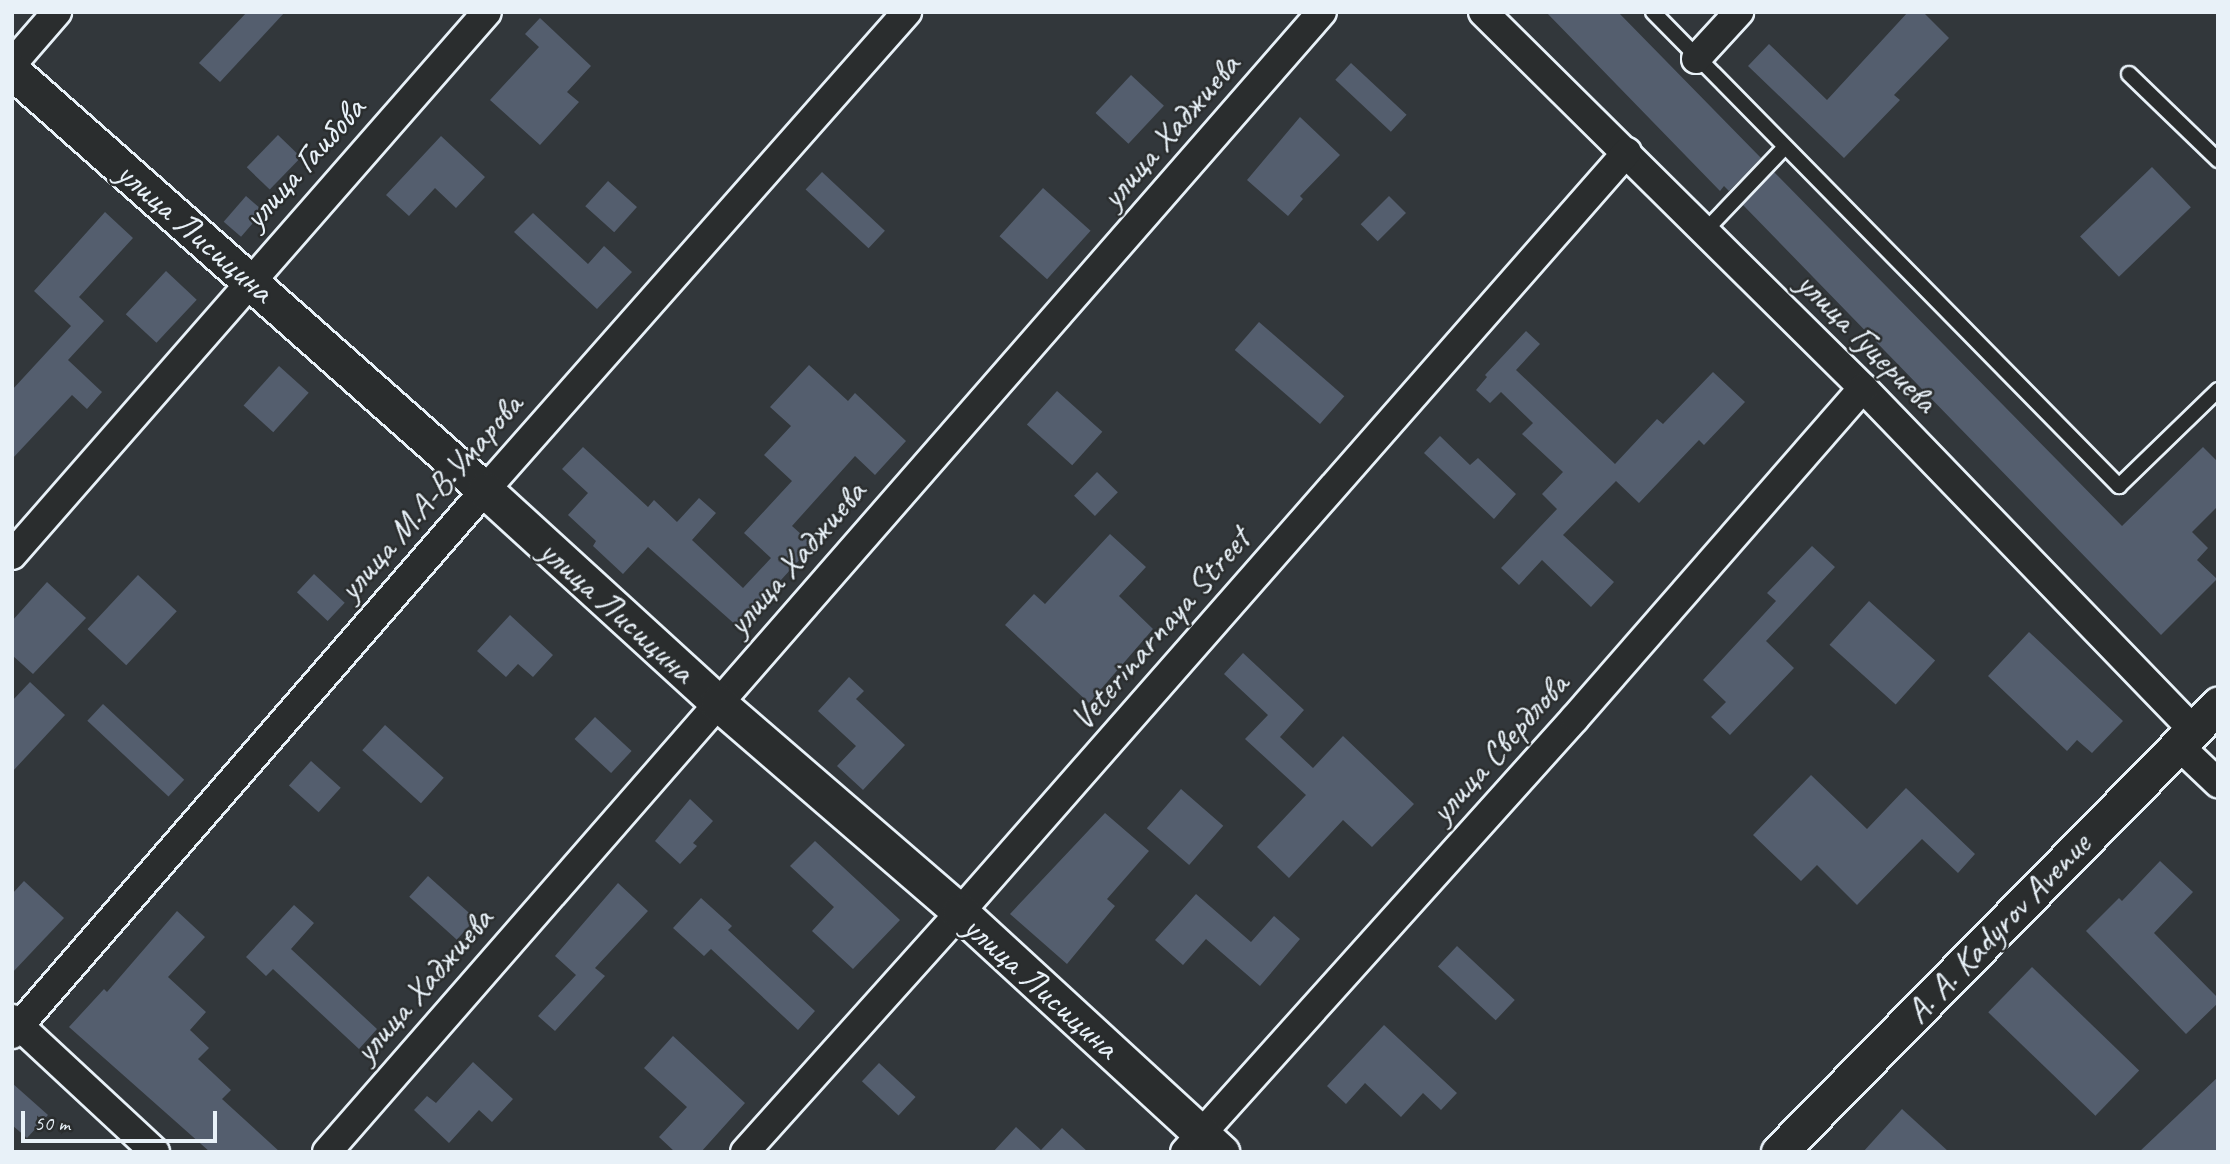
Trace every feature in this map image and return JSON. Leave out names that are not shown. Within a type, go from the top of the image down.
[{"type":"street","points":[[12,64],[57,12]]},
{"type":"street","name":"улица Гаибова","points":[[12,555],[487,12]]},
{"type":"street","name":"улица М.А-В.Умарова","points":[[15,1026],[907,12]]},
{"type":"street","name":"улица Хаджиева","points":[[327,1152],[1322,12]]},
{"type":"street","name":"улица Гуцериева","points":[[1483,12],[1863,388],[2184,737],[2218,783]]},
{"type":"street","points":[[1696,59],[1739,12]]},
{"type":"street","name":"улица Лисицина","points":[[12,71],[485,490],[718,703],[960,912],[1202,1146]]},
{"type":"street","name":"Veterinarnaya Street","points":[[745,1152],[960,912],[1627,152]]},
{"type":"street","name":"улица Свердлова","points":[[1202,1146],[1863,388]]},
{"type":"street","name":"A. A. Kadyrov Avenue","points":[[1779,1152],[2218,705]]},
{"type":"street","points":[[15,1026],[155,1152]]},
{"type":"lane","points":[[1653,12],[1696,59],[2119,486],[2218,390]]},
{"type":"lane","points":[[2129,74],[2218,160]]},
{"type":"lane","points":[[1706,231],[1784,148]]},
{"type":"building","points":[[247,12],[285,12],[220,82],[199,63]]},
{"type":"building","points":[[1546,12],[1618,12],[1761,158],[1729,191],[1724,186],[1720,191]]},
{"type":"building","points":[[1908,12],[1923,12],[1949,38],[1894,95],[1900,100],[1844,158],[1748,66],[1769,44],[1827,100]]},
{"type":"building","points":[[540,18],[591,66],[567,92],[579,102],[540,145],[490,100],[539,47],[525,34]]},
{"type":"building","points":[[1351,63],[1407,115],[1391,132],[1335,80]]},
{"type":"building","points":[[1131,75],[1164,106],[1128,144],[1096,113]]},
{"type":"building","points":[[1300,117],[1340,155],[1300,196],[1303,199],[1288,216],[1247,180]]},
{"type":"building","points":[[278,135],[301,157],[270,190],[247,167]]},
{"type":"building","points":[[441,136],[485,177],[456,208],[435,188],[409,216],[386,195]]},
{"type":"building","points":[[2152,167],[2191,207],[2119,277],[2080,236]]},
{"type":"building","points":[[822,172],[885,231],[869,248],[806,190]]},
{"type":"building","points":[[1774,172],[2122,526],[2203,447],[2218,462],[2218,506],[2192,532],[2208,548],[2197,560],[2217,579],[2161,635],[1743,205]]},
{"type":"building","points":[[608,181],[637,207],[614,232],[585,206]]},
{"type":"building","points":[[1043,188],[1091,231],[1047,279],[1000,236]]},
{"type":"building","points":[[246,196],[263,211],[241,237],[224,222]]},
{"type":"building","points":[[1389,196],[1406,213],[1378,241],[1361,224]]},
{"type":"building","points":[[105,212],[133,238],[79,297],[104,321],[68,360],[102,392],[87,409],[72,395],[12,459],[12,390],[71,326],[34,291]]},
{"type":"building","points":[[533,213],[588,264],[604,246],[632,272],[597,309],[514,232]]},
{"type":"building","points":[[166,271],[197,300],[156,343],[126,314]]},
{"type":"building","points":[[1259,322],[1344,396],[1320,424],[1235,350]]},
{"type":"building","points":[[1526,331],[1540,344],[1516,370],[1615,464],[1657,419],[1663,424],[1713,372],[1745,402],[1704,445],[1699,440],[1639,503],[1616,481],[1563,535],[1614,582],[1591,607],[1542,560],[1519,585],[1501,568],[1557,509],[1542,494],[1563,472],[1522,434],[1533,423],[1501,392],[1490,403],[1476,390],[1487,377],[1485,375]]},
{"type":"building","points":[[809,365],[848,401],[855,393],[906,441],[875,475],[855,456],[792,526],[813,545],[738,627],[648,547],[623,574],[593,546],[596,541],[568,515],[588,493],[562,469],[583,447],[648,507],[654,500],[677,522],[699,498],[716,513],[692,540],[743,588],[771,558],[744,533],[792,481],[764,455],[791,426],[770,407]]},
{"type":"building","points":[[279,366],[309,393],[273,432],[244,405]]},
{"type":"building","points":[[1057,391],[1102,432],[1072,465],[1027,424]]},
{"type":"building","points":[[1440,436],[1470,465],[1478,458],[1516,494],[1494,519],[1424,453]]},
{"type":"building","points":[[1097,472],[1118,492],[1095,516],[1074,496]]},
{"type":"building","points":[[1110,534],[1146,567],[1119,596],[1153,629],[1089,703],[1005,625],[1034,594],[1045,604]]},
{"type":"building","points":[[1812,546],[1835,567],[1766,641],[1794,668],[1730,735],[1711,717],[1726,702],[1703,680],[1776,601],[1767,593]]},
{"type":"building","points":[[314,574],[345,603],[328,621],[297,592]]},
{"type":"building","points":[[138,575],[177,611],[126,665],[88,629]]},
{"type":"building","points":[[47,582],[86,618],[33,674],[12,655],[12,621]]},
{"type":"building","points":[[1869,601],[1935,661],[1896,704],[1830,645]]},
{"type":"building","points":[[510,615],[553,655],[533,677],[518,664],[506,677],[477,651]]},
{"type":"building","points":[[2029,632],[2123,721],[2092,753],[2077,740],[2067,751],[1988,676]]},
{"type":"building","points":[[1243,653],[1304,710],[1280,737],[1313,768],[1343,736],[1414,804],[1372,847],[1343,820],[1289,878],[1257,847],[1306,795],[1245,739],[1268,715],[1224,674]]},
{"type":"building","points":[[849,677],[864,691],[856,699],[905,745],[863,790],[837,766],[856,746],[818,711]]},
{"type":"building","points":[[30,682],[65,715],[12,772],[12,701]]},
{"type":"building","points":[[103,704],[184,780],[168,797],[87,721]]},
{"type":"building","points":[[595,717],[632,751],[611,773],[575,739]]},
{"type":"building","points":[[385,725],[444,778],[421,803],[362,750]]},
{"type":"building","points":[[311,761],[341,788],[319,812],[289,786]]},
{"type":"building","points":[[1811,775],[1867,829],[1906,788],[1975,854],[1958,873],[1922,839],[1857,905],[1817,865],[1801,881],[1753,835]]},
{"type":"building","points":[[1181,789],[1223,826],[1189,865],[1147,828]]},
{"type":"building","points":[[690,799],[713,821],[693,843],[697,846],[680,864],[655,841]]},
{"type":"building","points":[[1105,813],[1149,851],[1107,899],[1115,906],[1067,964],[1010,914]]},
{"type":"building","points":[[815,841],[900,920],[853,969],[812,931],[834,907],[790,866]]},
{"type":"building","points":[[2160,861],[2193,892],[2154,933],[2218,998],[2218,1003],[2186,1034],[2086,931],[2119,898],[2122,901]]},
{"type":"building","points":[[428,876],[476,919],[457,940],[409,897]]},
{"type":"building","points":[[24,881],[64,918],[12,973],[12,894]]},
{"type":"building","points":[[618,883],[648,911],[595,968],[605,976],[555,1031],[538,1016],[576,975],[555,956]]},
{"type":"building","points":[[1196,894],[1251,942],[1274,916],[1300,939],[1260,986],[1206,939],[1183,965],[1155,940]]},
{"type":"building","points":[[701,898],[732,926],[728,930],[815,1011],[798,1030],[711,949],[704,956],[673,928]]},
{"type":"building","points":[[294,905],[314,923],[291,949],[377,1029],[359,1049],[273,969],[266,976],[246,957]]},
{"type":"building","points":[[177,911],[205,937],[168,977],[206,1012],[190,1030],[209,1048],[198,1059],[231,1090],[222,1099],[280,1152],[210,1152],[69,1027],[104,989],[107,992]]},
{"type":"building","points":[[1457,946],[1515,1000],[1496,1020],[1438,966]]},
{"type":"building","points":[[2032,967],[2139,1071],[2095,1116],[1988,1012]]},
{"type":"building","points":[[1384,1025],[1457,1093],[1441,1110],[1423,1093],[1401,1117],[1365,1083],[1346,1104],[1327,1086]]},
{"type":"building","points":[[673,1036],[745,1103],[701,1152],[675,1152],[659,1137],[687,1107],[644,1068]]},
{"type":"building","points":[[473,1062],[513,1099],[492,1122],[479,1110],[449,1143],[414,1110],[427,1096],[436,1103]]},
{"type":"building","points":[[879,1063],[916,1097],[899,1115],[862,1081]]},
{"type":"building","points":[[2218,1077],[2218,1152],[2139,1152]]},
{"type":"building","points":[[12,1083],[48,1115],[27,1138],[12,1125]]},
{"type":"building","points":[[1902,1109],[1949,1152],[1863,1152]]},
{"type":"building","points":[[1016,1127],[1041,1150],[1062,1128],[1088,1152],[993,1152]]}]
